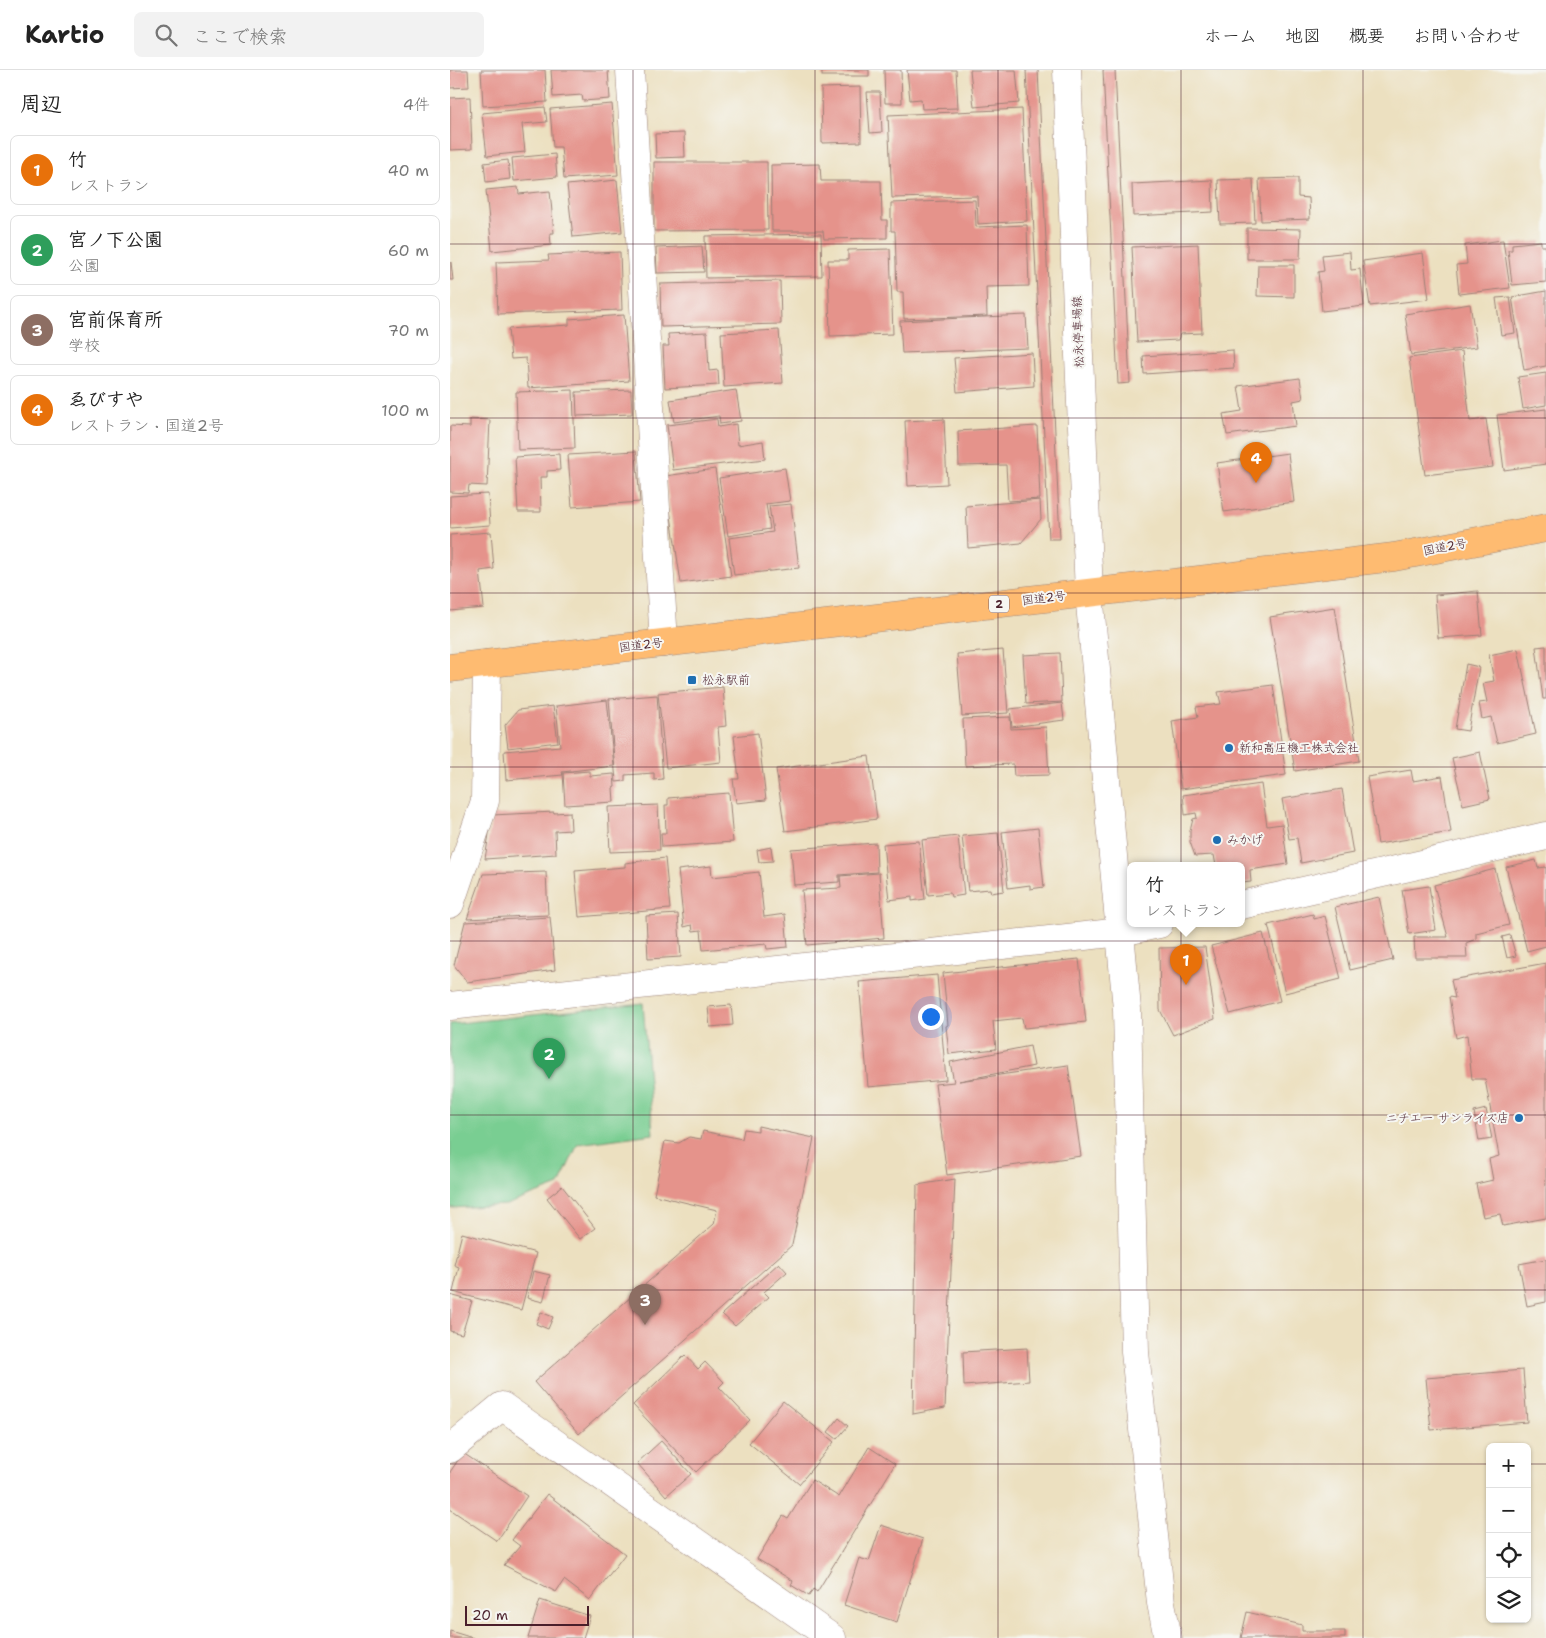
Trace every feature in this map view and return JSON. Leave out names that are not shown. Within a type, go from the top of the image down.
[{"type":"highway","name":"国道2号","points":[[450,668],[1394,557],[1546,528]]},
{"type":"street","points":[[630,70],[664,643]]},
{"type":"street","name":"松永停車場線","points":[[1067,70],[1089,593],[1127,1009],[1135,1352],[1161,1603],[1168,1638]]},
{"type":"street","points":[[450,904],[485,801],[487,664]]},
{"type":"street","points":[[1245,904],[1546,836]]},
{"type":"street","points":[[450,1006],[1120,932],[1144,927]]},
{"type":"street","points":[[450,1449],[502,1406],[832,1638]]},
{"type":"green space","points":[[643,1003],[653,1134],[578,1144],[559,1185],[506,1205],[450,1208],[450,1024]]},
{"type":"building","points":[[450,70],[468,70],[469,87],[450,88]]},
{"type":"building","points":[[481,70],[545,70],[547,102],[483,106]]},
{"type":"building","points":[[551,70],[608,70],[610,99],[583,101],[582,95],[553,97]]},
{"type":"building","points":[[822,70],[869,70],[869,76],[822,76]]},
{"type":"building","points":[[884,70],[901,70],[902,103],[885,103]]},
{"type":"building","points":[[907,70],[956,70],[958,108],[922,109],[921,99],[910,100]]},
{"type":"building","points":[[970,70],[1016,70],[1019,103],[974,107]]},
{"type":"building","points":[[1026,70],[1038,70],[1060,539],[1049,539]]},
{"type":"building","points":[[1103,70],[1115,70],[1130,383],[1118,384]]},
{"type":"building","points":[[860,87],[861,142],[822,143],[821,88]]},
{"type":"building","points":[[867,92],[880,92],[882,132],[870,133]]},
{"type":"building","points":[[470,97],[472,149],[450,150],[450,98]]},
{"type":"building","points":[[612,104],[618,175],[564,179],[561,147],[553,147],[550,109]]},
{"type":"building","points":[[545,107],[547,122],[522,124],[525,152],[487,156],[482,113]]},
{"type":"building","points":[[1022,109],[1027,221],[978,224],[977,196],[892,198],[888,115]]},
{"type":"building","points":[[684,133],[685,157],[656,158],[655,134]]},
{"type":"building","points":[[555,154],[557,177],[514,181],[512,158]]},
{"type":"building","points":[[508,160],[510,179],[486,182],[484,163]]},
{"type":"building","points":[[654,162],[767,162],[768,230],[654,231]]},
{"type":"building","points":[[820,164],[821,181],[881,181],[882,220],[887,220],[887,238],[824,239],[823,231],[772,231],[771,165]]},
{"type":"building","points":[[1298,178],[1298,197],[1309,198],[1310,219],[1261,221],[1259,179]]},
{"type":"building","points":[[1253,179],[1255,223],[1220,224],[1218,180]]},
{"type":"building","points":[[617,180],[622,232],[573,237],[567,185]]},
{"type":"building","points":[[1212,180],[1213,212],[1133,216],[1132,184]]},
{"type":"building","points":[[518,187],[519,194],[550,191],[554,233],[550,233],[551,245],[492,251],[486,190]]},
{"type":"building","points":[[975,200],[976,227],[1027,225],[1029,286],[986,287],[987,316],[904,319],[903,292],[897,292],[895,231],[891,231],[891,203]]},
{"type":"building","points":[[1247,228],[1301,229],[1300,259],[1247,259]]},
{"type":"building","points":[[821,234],[822,276],[706,278],[705,236]]},
{"type":"building","points":[[1503,240],[1510,288],[1459,294],[1456,265],[1467,264],[1465,245]]},
{"type":"building","points":[[1541,241],[1541,246],[1546,246],[1546,282],[1512,285],[1508,250],[1512,250],[1512,244]]},
{"type":"building","points":[[1198,244],[1202,333],[1180,334],[1178,340],[1137,342],[1132,247]]},
{"type":"building","points":[[702,246],[704,272],[657,273],[656,248]]},
{"type":"building","points":[[890,249],[893,334],[830,336],[828,260],[848,260],[848,250]]},
{"type":"building","points":[[620,252],[622,310],[498,314],[496,262],[549,260],[548,255]]},
{"type":"building","points":[[1350,252],[1351,270],[1360,269],[1364,306],[1322,311],[1318,272],[1324,271],[1322,255]]},
{"type":"building","points":[[1423,253],[1429,299],[1370,306],[1363,261]]},
{"type":"building","points":[[451,262],[453,280],[450,280]]},
{"type":"building","points":[[1258,265],[1294,265],[1294,297],[1257,296]]},
{"type":"building","points":[[780,281],[781,324],[661,327],[660,284]]},
{"type":"building","points":[[1546,291],[1546,366],[1524,370],[1512,297]]},
{"type":"building","points":[[1510,297],[1515,333],[1501,335],[1496,298]]},
{"type":"building","points":[[1470,304],[1477,347],[1411,355],[1405,314]]},
{"type":"building","points":[[624,315],[629,381],[528,388],[526,358],[511,359],[508,329],[569,325],[569,319]]},
{"type":"building","points":[[1026,315],[1028,348],[902,353],[900,321]]},
{"type":"building","points":[[779,330],[783,383],[724,387],[721,333]]},
{"type":"building","points":[[707,332],[709,371],[718,370],[719,385],[665,388],[663,346],[669,346],[668,334]]},
{"type":"building","points":[[1233,350],[1234,368],[1144,374],[1143,356]]},
{"type":"building","points":[[1462,351],[1470,421],[1486,419],[1493,467],[1425,475],[1409,358]]},
{"type":"building","points":[[1032,353],[1034,386],[957,392],[954,358]]},
{"type":"building","points":[[1546,373],[1546,405],[1523,409],[1518,377]]},
{"type":"building","points":[[1300,378],[1303,399],[1293,401],[1296,426],[1227,435],[1223,414],[1242,411],[1238,386]]},
{"type":"building","points":[[573,390],[575,448],[518,450],[516,392]]},
{"type":"building","points":[[631,390],[632,414],[577,416],[576,392]]},
{"type":"building","points":[[736,390],[741,421],[720,424],[719,416],[674,422],[670,400]]},
{"type":"building","points":[[1546,409],[1546,464],[1504,470],[1497,415]]},
{"type":"building","points":[[470,419],[490,420],[487,486],[469,485],[468,493],[450,492],[450,426],[470,427]]},
{"type":"building","points":[[717,419],[718,427],[736,424],[738,445],[763,441],[765,459],[673,470],[667,425]]},
{"type":"building","points":[[944,419],[947,484],[908,486],[905,421]]},
{"type":"building","points":[[1037,426],[1040,499],[1008,501],[1006,465],[959,466],[958,431]]},
{"type":"building","points":[[636,451],[640,502],[572,507],[568,455]]},
{"type":"building","points":[[1288,453],[1294,502],[1224,512],[1217,463]]},
{"type":"building","points":[[559,454],[560,470],[547,471],[547,477],[540,477],[541,512],[518,512],[515,457]]},
{"type":"building","points":[[785,468],[790,501],[766,504],[770,529],[728,536],[719,478]]},
{"type":"building","points":[[715,469],[731,576],[681,583],[665,476]]},
{"type":"building","points":[[488,494],[490,525],[450,528],[450,496]]},
{"type":"building","points":[[1040,500],[1041,519],[1021,543],[968,548],[966,506]]},
{"type":"building","points":[[791,504],[799,568],[734,575],[729,538],[773,532],[769,506]]},
{"type":"building","points":[[491,532],[494,569],[480,571],[484,608],[450,611],[450,535]]},
{"type":"building","points":[[1478,591],[1482,635],[1438,638],[1435,595]]},
{"type":"building","points":[[1335,607],[1359,761],[1295,771],[1270,617]]},
{"type":"building","points":[[1546,646],[1546,699],[1543,699],[1536,647]]},
{"type":"building","points":[[1518,649],[1536,734],[1497,743],[1491,717],[1482,719],[1479,703],[1487,702],[1483,683],[1494,681],[1489,655]]},
{"type":"building","points":[[1003,650],[1008,713],[962,716],[957,654]]},
{"type":"building","points":[[1060,653],[1062,702],[1026,704],[1023,655]]},
{"type":"building","points":[[1466,664],[1479,667],[1468,731],[1455,729]]},
{"type":"building","name":"新和高圧機工株式会社","points":[[1273,685],[1286,775],[1181,789],[1172,721],[1198,717],[1196,707],[1221,704],[1218,692]]},
{"type":"building","points":[[723,687],[726,726],[718,727],[721,762],[666,768],[658,693]]},
{"type":"building","points":[[657,695],[663,779],[654,780],[654,773],[625,775],[625,781],[616,782],[609,699]]},
{"type":"building","points":[[607,700],[614,766],[562,772],[563,775],[506,780],[504,751],[560,746],[556,706]]},
{"type":"building","points":[[1062,703],[1064,720],[1012,727],[1010,709]]},
{"type":"building","points":[[553,706],[558,742],[508,748],[505,725],[518,710]]},
{"type":"building","points":[[1010,717],[1011,729],[1046,727],[1049,775],[1014,776],[1013,764],[965,766],[963,719]]},
{"type":"building","points":[[758,733],[766,800],[736,803],[733,779],[739,779],[734,736]]},
{"type":"building","points":[[1480,752],[1490,799],[1463,805],[1452,758]]},
{"type":"building","points":[[869,756],[877,819],[785,831],[776,769]]},
{"type":"building","points":[[1411,770],[1413,781],[1442,776],[1451,832],[1378,844],[1367,777]]},
{"type":"building","points":[[590,771],[590,776],[614,774],[614,802],[565,805],[563,773]]},
{"type":"building","points":[[1261,784],[1267,826],[1282,824],[1288,864],[1250,870],[1251,882],[1245,883],[1245,862],[1215,862],[1214,855],[1195,856],[1190,842],[1190,831],[1193,819],[1197,818],[1196,813],[1185,815],[1183,795]]},
{"type":"building","points":[[1342,789],[1353,853],[1301,863],[1297,838],[1289,839],[1282,799]]},
{"type":"building","points":[[729,793],[733,842],[662,847],[661,833],[666,833],[665,805],[668,805],[668,798]]},
{"type":"building","points":[[658,805],[660,850],[610,852],[608,807]]},
{"type":"building","points":[[570,812],[571,830],[555,831],[556,854],[485,859],[492,815]]},
{"type":"building","points":[[1038,828],[1044,887],[1030,889],[1030,885],[1008,888],[1002,832]]},
{"type":"building","points":[[998,833],[1004,891],[991,893],[990,889],[968,891],[962,836]]},
{"type":"building","points":[[958,836],[964,895],[951,897],[950,893],[928,895],[922,840]]},
{"type":"building","points":[[919,841],[925,899],[912,901],[912,897],[889,900],[883,844]]},
{"type":"building","points":[[876,843],[877,872],[839,875],[839,882],[794,885],[791,849]]},
{"type":"building","points":[[771,847],[773,861],[759,862],[757,850]]},
{"type":"building","points":[[665,858],[670,909],[579,917],[575,871],[625,867],[625,863]]},
{"type":"building","points":[[1536,860],[1538,868],[1546,867],[1546,946],[1527,951],[1506,867]]},
{"type":"building","points":[[711,866],[712,877],[759,872],[764,917],[785,914],[788,947],[767,949],[766,944],[703,950],[701,930],[693,931],[692,925],[684,927],[678,870]]},
{"type":"building","points":[[1495,869],[1509,925],[1476,933],[1476,939],[1466,943],[1467,958],[1415,958],[1414,937],[1448,937],[1434,885]]},
{"type":"building","points":[[546,872],[548,915],[467,919],[483,874]]},
{"type":"building","points":[[879,873],[884,938],[807,945],[802,890],[841,888],[840,876]]},
{"type":"building","points":[[1429,886],[1436,930],[1409,934],[1402,890]]},
{"type":"building","points":[[1379,897],[1393,960],[1350,970],[1335,907]]},
{"type":"building","points":[[678,914],[681,957],[648,959],[646,916]]},
{"type":"building","points":[[1313,914],[1314,919],[1325,916],[1341,979],[1285,993],[1268,925]]},
{"type":"building","points":[[550,917],[555,970],[467,982],[454,965],[465,922]]},
{"type":"building","points":[[1263,933],[1280,1001],[1230,1014],[1211,946]]},
{"type":"building","points":[[1510,935],[1516,956],[1507,958],[1502,937]]},
{"type":"building","points":[[1205,947],[1215,1019],[1173,1035],[1160,1010],[1159,948]]},
{"type":"building","points":[[1079,959],[1086,1022],[1024,1028],[1022,1018],[993,1021],[996,1049],[949,1054],[943,973]]},
{"type":"building","name":"ニチエー サンライズ店","points":[[1546,963],[1546,1218],[1503,1226],[1500,1214],[1483,1217],[1476,1184],[1493,1180],[1489,1159],[1499,1156],[1485,1079],[1472,1079],[1467,1035],[1456,1038],[1449,997],[1455,998],[1451,980]]},
{"type":"building","points":[[937,975],[946,1080],[868,1087],[859,982]]},
{"type":"building","points":[[731,1005],[733,1025],[710,1027],[708,1007]]},
{"type":"building","points":[[1030,1046],[1034,1066],[959,1081],[1068,1065],[1081,1156],[947,1175],[935,1084],[954,1082],[950,1062]]},
{"type":"building","points":[[1486,1109],[1492,1139],[1479,1141],[1474,1112]]},
{"type":"building","points":[[758,1126],[814,1138],[792,1245],[579,1434],[534,1382],[714,1224],[717,1210],[654,1195],[665,1141],[679,1143],[689,1137],[701,1139],[703,1131],[742,1139],[744,1129],[758,1131]]},
{"type":"building","points":[[955,1179],[945,1408],[913,1414],[917,1185]]},
{"type":"building","points":[[562,1186],[595,1228],[580,1239],[547,1198]]},
{"type":"building","points":[[462,1233],[536,1253],[521,1310],[453,1292],[459,1267],[454,1265]]},
{"type":"building","points":[[1546,1259],[1546,1302],[1527,1306],[1519,1264]]},
{"type":"building","points":[[779,1263],[787,1272],[764,1292],[769,1297],[735,1326],[722,1314]]},
{"type":"building","points":[[533,1271],[550,1275],[543,1302],[527,1298]]},
{"type":"building","points":[[450,1295],[472,1301],[462,1334],[450,1331]]},
{"type":"building","points":[[541,1312],[553,1317],[548,1329],[536,1324]]},
{"type":"building","points":[[1027,1348],[1029,1381],[964,1386],[963,1352]]},
{"type":"building","points":[[685,1355],[698,1369],[705,1362],[724,1382],[719,1387],[750,1420],[696,1472],[633,1405]]},
{"type":"building","points":[[1523,1370],[1527,1422],[1431,1430],[1426,1378]]},
{"type":"building","points":[[783,1401],[834,1442],[799,1484],[749,1443]]},
{"type":"building","points":[[839,1418],[848,1426],[837,1439],[828,1432]]},
{"type":"building","points":[[661,1441],[691,1474],[666,1496],[637,1463]]},
{"type":"building","points":[[869,1447],[895,1464],[817,1592],[813,1589],[809,1596],[791,1585],[793,1581],[757,1559],[783,1516],[788,1519],[812,1480],[839,1497]]},
{"type":"building","points":[[463,1453],[527,1496],[497,1541],[450,1509],[450,1472]]},
{"type":"building","points":[[547,1494],[625,1554],[590,1600],[564,1580],[556,1592],[504,1565],[520,1546],[512,1540]]},
{"type":"building","points":[[881,1525],[923,1539],[897,1622],[844,1605],[859,1558],[869,1561]]},
{"type":"building","points":[[540,1600],[590,1616],[583,1638],[528,1638]]},
{"type":"building","points":[[1247,1612],[1302,1625],[1302,1631],[1345,1631],[1345,1638],[1241,1638]]},
{"type":"building","points":[[450,1631],[473,1638],[450,1638]]},
{"type":"place","name":"ゑびすや","points":[[1256,483]]},
{"type":"place","name":"松永駅前","points":[[692,680]]},
{"type":"place","name":"新和高圧機工株式会社","points":[[1229,748]]},
{"type":"place","name":"みかげ","points":[[1217,840]]},
{"type":"place","name":"竹","points":[[1186,985]]},
{"type":"place","name":"宮ノ下公園","points":[[549,1079]]},
{"type":"place","name":"ニチエー サンライズ店","points":[[1519,1118]]},
{"type":"place","name":"宮前保育所","points":[[645,1325]]}]
